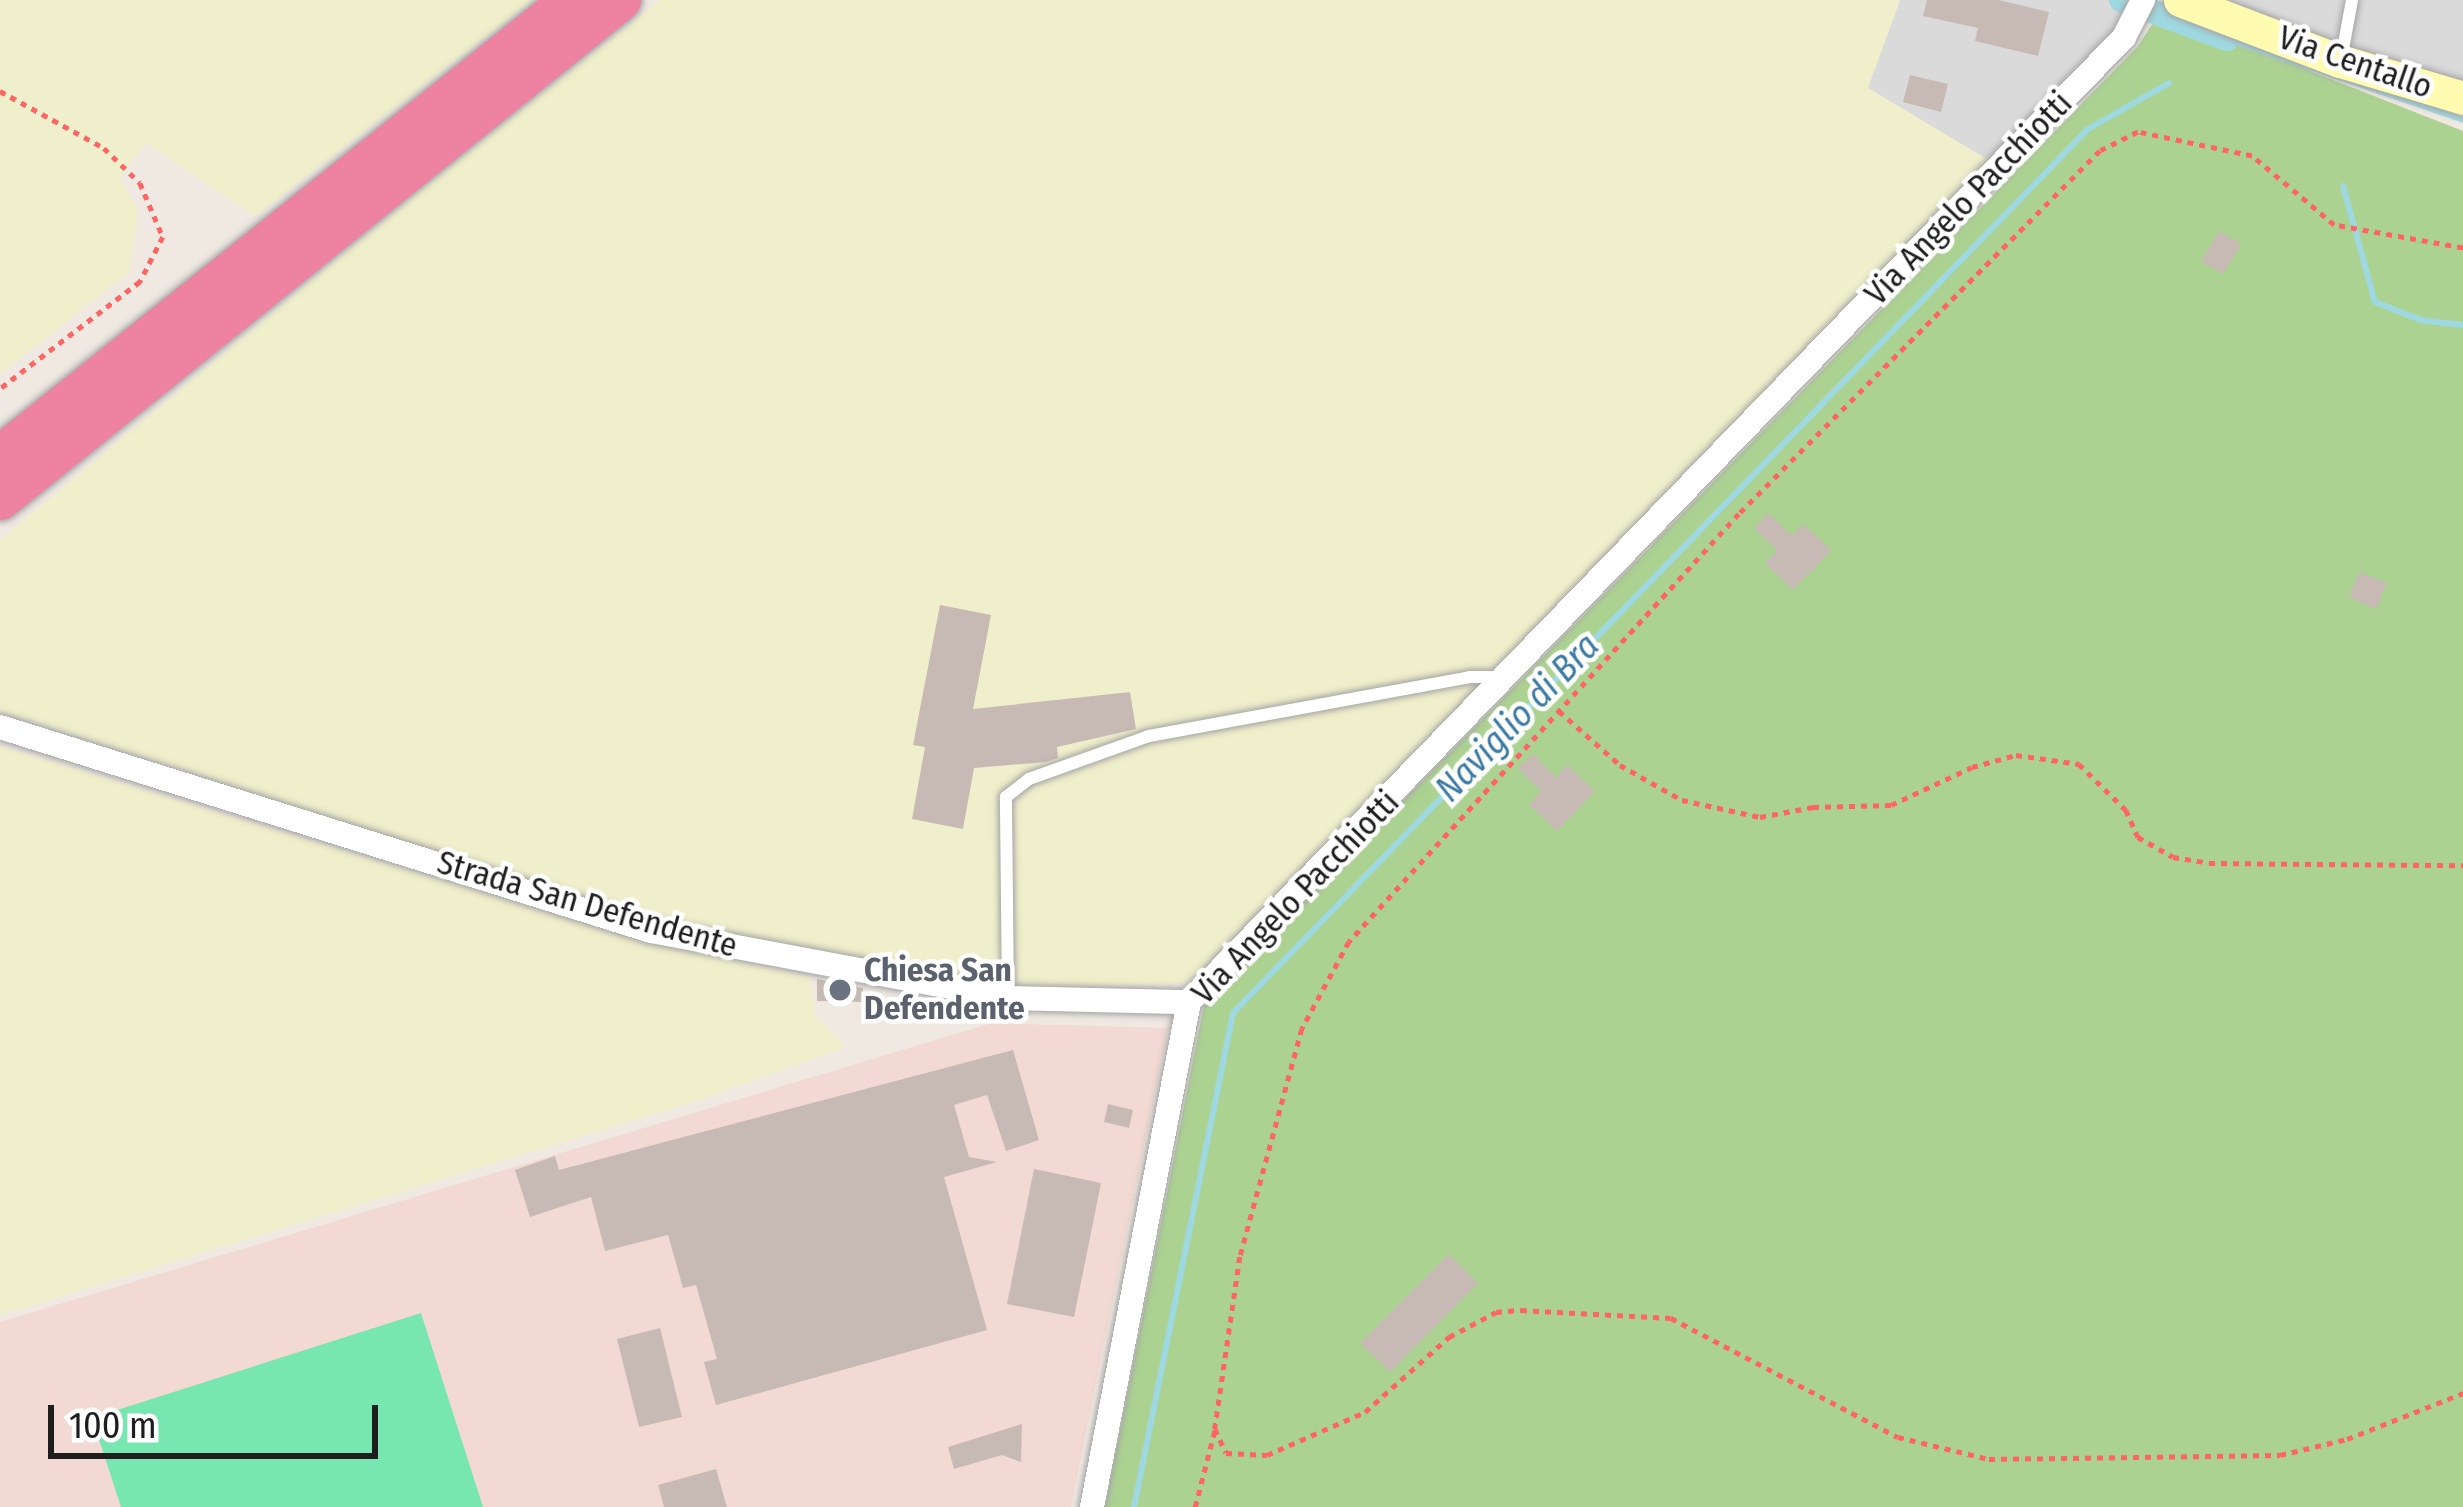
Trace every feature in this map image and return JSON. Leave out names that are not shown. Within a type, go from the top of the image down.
[{"type":"highway","points":[[0,457],[572,0]]},
{"type":"highway","points":[[0,499],[620,0]]},
{"type":"main road","name":"Via Centallo","points":[[2180,0],[2341,61],[2463,98]]},
{"type":"street","name":"Via Angelo Pacchiotti","points":[[1092,1507],[1190,1002],[1510,677],[2124,38],[2139,9]]},
{"type":"street","name":"Strada San Defendente","points":[[0,728],[651,931],[1008,998],[1190,1002]]},
{"type":"lane","points":[[2341,61],[2352,0]]},
{"type":"lane","points":[[1008,998],[1006,796],[1030,779],[1149,736],[1469,677],[1510,677]]},
{"type":"path","points":[[0,92],[104,148],[140,183],[163,237],[140,282],[0,389]]},
{"type":"path","points":[[1195,1507],[1215,1429],[1240,1257],[1302,1029],[1349,942],[1738,514],[2100,151],[2138,132],[2252,156],[2343,228],[2463,248]]},
{"type":"path","points":[[1559,711],[1620,765],[1682,800],[1760,817],[1814,807],[1891,805],[1972,766],[2016,754],[2079,764],[2126,810],[2138,837],[2173,857],[2209,863],[2463,865]]},
{"type":"path","points":[[1215,1429],[1226,1453],[1267,1455],[1365,1412],[1449,1337],[1496,1312],[1521,1310],[1671,1318],[1898,1437],[1989,1460],[2280,1455],[2347,1439],[2463,1393]]},
{"type":"shaded area","points":[[1900,0],[2129,0],[2116,36],[1993,163],[1867,88]]},
{"type":"shaded area","points":[[2212,0],[2463,0],[2463,82],[2354,56]]},
{"type":"shaded area","points":[[992,1023],[1168,1028],[1071,1507],[0,1507],[0,1322]]},
{"type":"green space","points":[[0,0],[533,0],[255,216],[146,143],[120,177],[138,211],[129,272],[0,374]]},
{"type":"green space","points":[[660,0],[1900,0],[1868,88],[1993,163],[1189,983],[1010,988],[654,923],[0,711],[0,540],[431,181]]},
{"type":"green space","points":[[2160,12],[2463,131],[2463,1507],[1105,1507],[1204,1005],[2138,46]]},
{"type":"green space","points":[[0,746],[636,939],[810,977],[815,1015],[846,1047],[699,1100],[0,1315]]},
{"type":"green space","points":[[421,1313],[483,1507],[121,1507],[92,1418]]},
{"type":"building","points":[[1927,0],[1999,0],[2049,12],[2038,56],[1975,41],[1978,28],[1923,16]]},
{"type":"building","points":[[1910,75],[1948,84],[1941,112],[1903,102]]},
{"type":"building","points":[[2219,231],[2241,244],[2223,274],[2201,261]]},
{"type":"building","points":[[1768,513],[1792,536],[1803,524],[1831,550],[1793,590],[1765,563],[1777,550],[1754,528]]},
{"type":"building","points":[[2359,572],[2387,583],[2376,609],[2349,597]]},
{"type":"building","points":[[940,605],[991,615],[973,709],[1130,692],[1136,729],[1057,747],[1058,758],[1046,762],[974,768],[963,829],[912,819],[925,747],[913,745]]},
{"type":"building","points":[[1533,754],[1556,777],[1567,765],[1595,791],[1557,831],[1529,805],[1541,791],[1518,768]]},
{"type":"building","name":"Chiesa San Defendente","points":[[817,979],[863,988],[863,1002],[817,1001]]},
{"type":"building","points":[[1013,1050],[1039,1140],[1006,1151],[987,1095],[954,1105],[969,1157],[997,1162],[944,1177],[987,1330],[716,1405],[704,1362],[717,1359],[696,1285],[683,1288],[668,1235],[605,1251],[591,1197],[530,1217],[515,1170],[555,1156],[559,1170]]},
{"type":"building","points":[[1108,1104],[1133,1110],[1129,1128],[1104,1122]]},
{"type":"building","points":[[1034,1169],[1101,1183],[1074,1317],[1007,1304]]},
{"type":"building","points":[[1449,1254],[1478,1283],[1390,1372],[1360,1343]]},
{"type":"building","points":[[660,1328],[682,1417],[639,1427],[617,1339]]},
{"type":"building","points":[[1022,1424],[1021,1462],[1002,1455],[954,1469],[948,1447]]},
{"type":"building","points":[[716,1469],[727,1507],[664,1507],[658,1485]]},
{"type":"waterway","points":[[2121,0],[2227,39]]},
{"type":"waterway","name":"Naviglio di Bra","points":[[2227,39],[2463,120]]},
{"type":"waterway","name":"Naviglio di Bra","points":[[1134,1507],[1233,1013],[2088,129],[2169,83]]},
{"type":"waterway","points":[[2343,186],[2375,302],[2421,320],[2463,325]]},
{"type":"place","name":"Chiesa San Defendente","points":[[840,990]]}]
